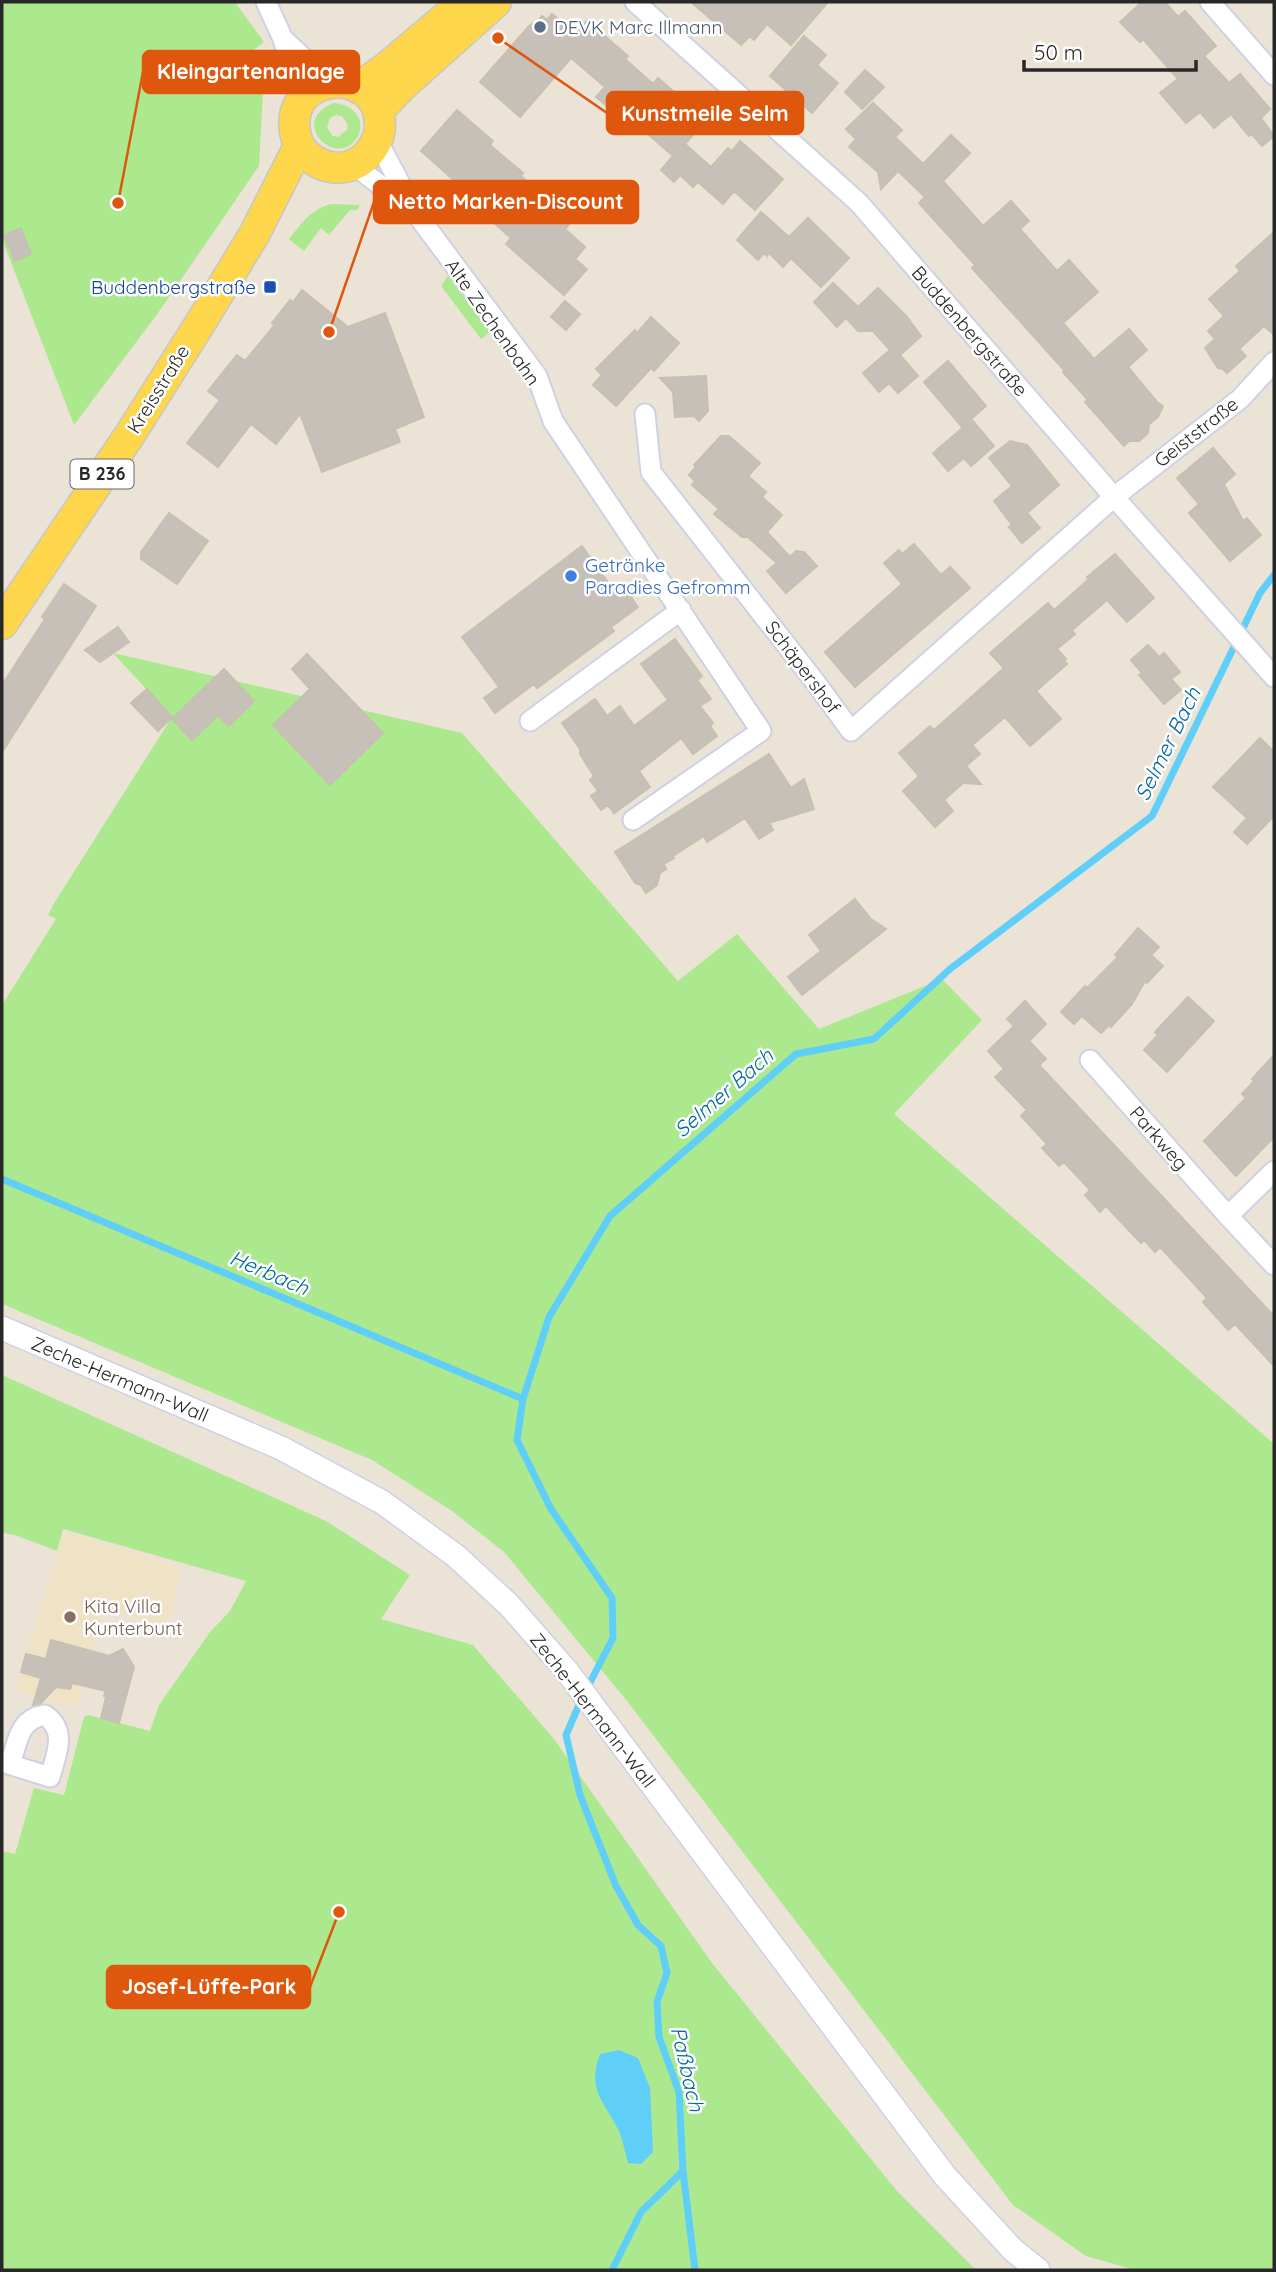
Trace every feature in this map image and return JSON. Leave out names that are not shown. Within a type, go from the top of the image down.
[{"type":"main road","points":[[358,88],[464,2]]},
{"type":"main road","name":"Kreisstraße","points":[[262,219],[339,166],[364,159],[377,126],[402,86],[496,2]]},
{"type":"main road","points":[[339,166],[305,155],[299,146],[293,123],[301,100],[309,92],[329,82],[349,83],[370,98],[377,126]]},
{"type":"main road","name":"Kreisstraße","points":[[2,624],[129,436],[262,219],[299,146]]},
{"type":"street","points":[[266,2],[283,39],[301,100]]},
{"type":"street","points":[[1210,2],[1274,75]]},
{"type":"street","name":"Buddenbergstraße","points":[[635,4],[859,203],[1274,677]]},
{"type":"street","points":[[283,39],[329,82]]},
{"type":"street","name":"Alte Zechenbahn","points":[[377,126],[415,212],[537,376],[553,421],[761,731],[633,820]]},
{"type":"street","name":"Alte Zechenbahn","points":[[339,166],[379,186],[415,212]]},
{"type":"street","name":"Geiststraße","points":[[1114,497],[1240,399],[1274,362]]},
{"type":"street","name":"Schäpershof","points":[[645,414],[651,472],[816,683],[851,732],[1114,497]]},
{"type":"street","points":[[530,721],[681,610]]},
{"type":"street","name":"Parkweg","points":[[1090,1060],[1274,1265]]},
{"type":"street","points":[[1228,1216],[1274,1171]]},
{"type":"street","name":"Zeche-Hermann-Wall","points":[[2,1328],[281,1448],[382,1502],[456,1556],[509,1605],[566,1670],[945,2176],[1013,2250],[1038,2270]]},
{"type":"shaded area","name":"Kita Villa Kunterbunt","points":[[64,1531],[182,1568],[166,1625],[105,1609],[76,1709],[15,1691]]},
{"type":"green space","points":[[2,2],[235,2],[264,42],[252,51],[264,66],[270,64],[263,90],[259,166],[158,313],[74,425],[2,239]]},
{"type":"green space","points":[[334,103],[351,109],[359,117],[358,136],[349,146],[339,149],[329,146],[320,140],[315,131],[315,121],[320,111]],"holes":[[[342,116],[348,125],[347,130],[338,137],[333,136],[327,128],[330,118]]]},
{"type":"green space","points":[[331,204],[360,205],[357,210],[350,210],[329,235],[321,228],[304,251],[289,239],[312,213]]},
{"type":"green space","points":[[448,276],[490,332],[481,339],[441,286]]},
{"type":"green space","points":[[113,653],[462,733],[678,981],[737,934],[819,1029],[942,979],[982,1020],[894,1114],[1274,1444],[1274,2270],[1135,2270],[1086,2256],[1013,2205],[627,1701],[504,1552],[452,1511],[372,1460],[2,1304],[2,1005],[56,919],[48,915],[53,905],[172,717]]},
{"type":"green space","points":[[2,1375],[326,1521],[410,1575],[381,1619],[473,1645],[554,1739],[712,1963],[897,2191],[976,2270],[2,2270],[2,1851],[15,1854],[34,1788],[64,1795],[84,1717],[88,1715],[150,1731],[159,1705],[210,1632],[230,1611],[246,1581],[63,1529],[57,1551],[15,1535],[2,1533]]},
{"type":"water","points":[[619,2050],[638,2058],[650,2088],[653,2152],[641,2164],[628,2163],[619,2131],[596,2086],[596,2067],[600,2054]]},
{"type":"building","points":[[691,2],[828,2],[791,45],[767,24],[754,40],[750,36],[741,45]]},
{"type":"building","points":[[1142,2],[1165,2],[1178,17],[1185,11],[1216,46],[1204,56],[1229,83],[1240,74],[1270,109],[1261,118],[1274,136],[1262,146],[1252,134],[1249,136],[1231,114],[1214,128],[1200,112],[1186,123],[1160,93],[1178,79],[1143,39],[1140,42],[1120,22]]},
{"type":"building","points":[[552,14],[568,27],[570,25],[578,31],[587,21],[628,56],[625,59],[653,84],[658,78],[702,116],[694,125],[698,129],[685,144],[711,167],[728,148],[732,151],[740,141],[783,179],[755,210],[734,191],[723,204],[698,182],[693,187],[680,175],[674,182],[661,170],[673,156],[618,108],[614,112],[596,97],[605,87],[571,58],[520,117],[480,82],[529,26],[542,16],[547,20]]},
{"type":"building","points":[[804,36],[826,55],[817,65],[838,83],[812,113],[770,76]]},
{"type":"building","points":[[865,70],[884,87],[862,109],[845,92]]},
{"type":"building","points":[[873,103],[902,130],[895,137],[923,164],[951,135],[970,153],[943,181],[983,226],[1011,201],[1029,221],[1020,229],[1057,271],[1069,260],[1098,292],[1063,323],[1094,359],[1129,329],[1147,350],[1128,367],[1163,406],[1158,417],[1149,424],[1148,433],[1139,441],[1129,441],[1124,446],[1085,402],[1088,400],[1064,370],[972,268],[975,265],[919,203],[925,197],[898,171],[881,189],[878,172],[849,147],[856,139],[846,129]]},
{"type":"building","points":[[457,110],[493,141],[490,145],[523,173],[521,176],[556,208],[575,186],[590,200],[565,229],[585,247],[575,259],[587,269],[564,295],[506,244],[511,238],[453,186],[456,182],[421,151]]},
{"type":"building","points":[[761,212],[789,237],[808,218],[849,258],[821,287],[791,258],[783,267],[769,253],[767,256],[764,253],[758,260],[737,240]]},
{"type":"building","points":[[21,228],[31,254],[15,261],[4,235]]},
{"type":"building","points":[[1274,232],[1274,335],[1264,326],[1239,349],[1246,356],[1227,373],[1218,368],[1205,348],[1215,339],[1208,331],[1224,316],[1209,299],[1240,271],[1236,266]]},
{"type":"building","points":[[833,283],[858,307],[878,288],[907,317],[921,336],[900,355],[918,376],[898,393],[889,383],[879,392],[863,373],[890,350],[873,331],[858,331],[846,318],[837,327],[814,302]]},
{"type":"building","points":[[302,290],[348,327],[385,313],[424,417],[395,429],[400,442],[322,472],[300,414],[276,444],[251,424],[218,467],[187,443],[220,400],[208,391],[237,355],[245,361],[274,326],[272,323],[290,300],[293,302]]},
{"type":"building","points":[[565,301],[580,314],[566,330],[551,317]]},
{"type":"building","points":[[651,317],[679,343],[654,371],[651,368],[616,406],[593,385],[602,375],[596,369]]},
{"type":"building","points":[[948,361],[986,406],[962,427],[924,382]]},
{"type":"building","points":[[706,376],[708,411],[699,421],[694,416],[675,417],[673,392],[660,378]]},
{"type":"building","points":[[972,420],[994,446],[971,466],[964,458],[948,471],[933,453]]},
{"type":"building","points":[[721,436],[729,436],[760,463],[748,476],[766,492],[762,497],[782,515],[767,532],[790,557],[796,551],[804,552],[817,566],[786,593],[767,571],[777,563],[748,537],[742,537],[714,514],[719,509],[692,485],[695,481],[689,475],[696,467],[694,465]]},
{"type":"building","points":[[1010,441],[1027,445],[1059,485],[1027,513],[1040,528],[1022,543],[994,501],[1012,486],[989,458]]},
{"type":"building","points":[[1213,448],[1235,474],[1224,484],[1243,521],[1247,518],[1261,535],[1230,561],[1189,513],[1199,504],[1177,478]]},
{"type":"building","points":[[169,513],[208,541],[177,584],[141,559],[141,552]]},
{"type":"building","points":[[914,544],[941,575],[950,567],[970,588],[855,687],[825,652],[902,584],[884,563],[899,550],[902,554]]},
{"type":"building","points":[[582,546],[620,599],[628,593],[638,607],[611,627],[614,631],[537,688],[534,684],[495,713],[484,698],[499,687],[462,637]]},
{"type":"building","points":[[1115,554],[1154,598],[1127,622],[1107,600],[1072,630],[1075,634],[1057,649],[1067,664],[1036,691],[1061,719],[1030,746],[1005,717],[972,745],[980,754],[966,766],[981,784],[963,783],[944,800],[953,811],[935,827],[903,791],[919,776],[899,753],[930,726],[934,730],[1004,668],[990,653],[1048,603],[1054,610]]},
{"type":"building","points":[[64,584],[96,606],[2,752],[2,685],[45,619],[42,617]]},
{"type":"building","points":[[118,627],[129,642],[100,662],[85,650]]},
{"type":"building","points":[[675,639],[702,676],[697,680],[711,699],[700,706],[713,723],[710,726],[717,736],[693,754],[681,738],[639,771],[650,787],[614,813],[608,805],[601,810],[591,796],[598,791],[590,780],[594,776],[562,723],[595,699],[607,716],[620,706],[634,726],[668,700],[641,664]]},
{"type":"building","points":[[1148,645],[1159,657],[1164,653],[1180,672],[1171,679],[1181,690],[1164,704],[1139,675],[1142,673],[1131,660]]},
{"type":"building","points":[[307,654],[383,733],[330,785],[273,725],[310,689],[292,669]]},
{"type":"building","points":[[224,669],[254,701],[229,726],[218,715],[192,740],[172,719]]},
{"type":"building","points":[[147,689],[172,717],[158,731],[131,703]]},
{"type":"building","points":[[1260,738],[1274,752],[1274,816],[1247,844],[1234,832],[1247,818],[1213,787]]},
{"type":"building","points":[[769,754],[791,788],[804,779],[814,809],[769,823],[773,830],[759,839],[745,818],[707,842],[704,836],[673,856],[674,858],[664,864],[666,869],[660,873],[657,885],[646,893],[641,885],[635,883],[615,852]]},
{"type":"building","points":[[855,899],[871,919],[886,929],[802,995],[788,977],[821,951],[809,935]]},
{"type":"building","points":[[1138,928],[1159,947],[1151,955],[1163,966],[1147,983],[1145,981],[1132,1004],[1111,1027],[1109,1025],[1101,1033],[1082,1016],[1074,1024],[1061,1012],[1118,957],[1115,955]]},
{"type":"building","points":[[1188,997],[1214,1021],[1167,1072],[1144,1050],[1158,1035],[1155,1032]]},
{"type":"building","points":[[1025,1001],[1046,1024],[1029,1041],[1046,1059],[1039,1065],[1274,1316],[1274,1366],[1235,1324],[1228,1330],[1203,1302],[1207,1298],[1160,1247],[1155,1252],[1144,1240],[1141,1243],[1106,1206],[1100,1212],[1085,1195],[1090,1190],[1064,1162],[1059,1166],[1042,1148],[1047,1144],[1021,1116],[1027,1110],[995,1077],[1004,1069],[988,1051],[1014,1026],[1007,1019]]},
{"type":"building","points":[[1274,1055],[1274,1137],[1236,1176],[1204,1141],[1246,1098],[1242,1094]]},
{"type":"building","points":[[51,1640],[109,1656],[123,1649],[134,1667],[119,1723],[101,1718],[106,1691],[72,1683],[70,1689],[56,1687],[40,1704],[33,1705],[41,1678],[21,1672],[26,1654],[46,1659]]},
{"type":"waterway","name":"Selmer Bach","points":[[695,2270],[683,2171],[679,2092],[659,2037],[657,2002],[667,1973],[661,1946],[638,1925],[616,1886],[580,1795],[566,1735],[613,1638],[612,1598],[551,1509],[517,1440],[523,1399],[549,1317],[610,1216],[796,1054],[874,1039],[950,969],[1152,816],[1260,593],[1274,575]]},
{"type":"waterway","name":"Herbach","points":[[2,1179],[523,1399]]},
{"type":"waterway","points":[[612,2270],[641,2212],[683,2171]]},
{"type":"place","name":"DEVK Marc Illmann","points":[[540,27]]},
{"type":"place","name":"Kunstmeile Selm","points":[[498,38]]},
{"type":"place","name":"Kleingartenanlage","points":[[118,203]]},
{"type":"place","name":"Buddenbergstraße","points":[[270,287]]},
{"type":"place","name":"Netto Marken-Discount","points":[[329,332]]},
{"type":"place","name":"Getränke Paradies Gefromm","points":[[571,576]]},
{"type":"place","name":"Kita Villa Kunterbunt","points":[[70,1617]]},
{"type":"place","name":"Josef-Lüffe-Park","points":[[339,1912]]},
{"type":"water label","name":"Paßbach","points":[[687,2069]]}]
